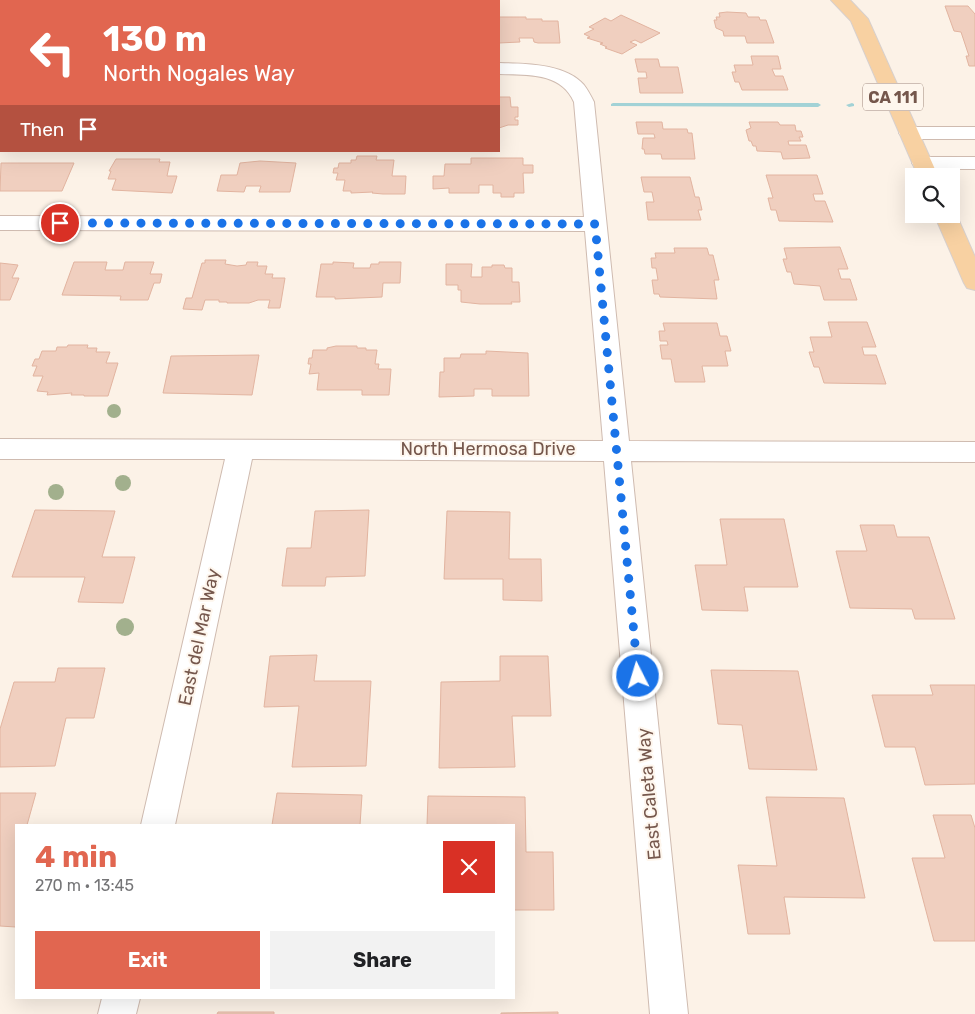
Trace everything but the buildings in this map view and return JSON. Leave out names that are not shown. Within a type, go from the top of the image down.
[{"type":"main road","name":"CA 111","points":[[840,0],[860,9],[924,168]]},
{"type":"main road","points":[[948,223],[975,283]]},
{"type":"street","name":"East Caleta Way","points":[[500,69],[514,69],[561,77],[577,88],[584,102],[669,1014]]},
{"type":"street","points":[[909,134],[975,132]]},
{"type":"street","points":[[939,168],[975,163]]},
{"type":"street","points":[[0,223],[595,224]]},
{"type":"street","name":"North Hermosa Drive","points":[[0,449],[975,452]]},
{"type":"street","name":"East del Mar Way","points":[[158,824],[241,449]]},
{"type":"street","points":[[118,1014],[121,999]]},
{"type":"waterway","points":[[613,105],[818,105]]},
{"type":"route","points":[[60,223],[595,224],[638,676]]}]
